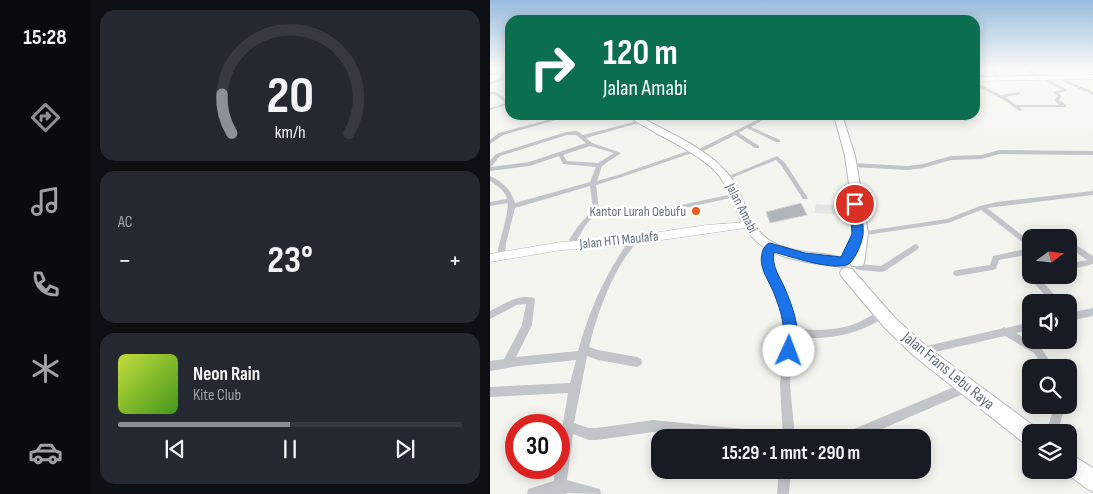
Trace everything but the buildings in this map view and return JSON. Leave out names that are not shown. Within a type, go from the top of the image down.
[{"type":"main road","points":[[838,120],[852,165],[860,234],[850,267]]},
{"type":"main road","points":[[838,120],[848,156],[860,234]]},
{"type":"main road","name":"Jalan Amabi","points":[[640,121],[715,166],[727,178],[738,195],[748,225],[760,241],[770,247],[850,267]]},
{"type":"main road","name":"Jalan Frans Lebu Raya","points":[[850,267],[870,301],[920,351],[1022,429]]},
{"type":"main road","points":[[1077,469],[1093,481]]},
{"type":"street","points":[[991,91],[1022,111]]},
{"type":"street","points":[[1017,106],[1064,106],[1056,100],[1060,96],[1055,92],[1060,91]]},
{"type":"street","points":[[490,93],[505,100]]},
{"type":"street","points":[[1001,96],[1019,93]]},
{"type":"street","points":[[490,109],[505,104]]},
{"type":"street","points":[[490,142],[501,134],[553,120]]},
{"type":"street","points":[[490,204],[512,203],[593,184],[694,152],[761,120]]},
{"type":"street","points":[[582,137],[640,121]]},
{"type":"street","points":[[748,127],[778,141]]},
{"type":"street","points":[[490,165],[493,157],[570,133],[577,133],[590,144],[618,153],[599,165],[565,163],[560,154]]},
{"type":"street","points":[[736,133],[757,147]]},
{"type":"street","points":[[490,169],[530,164],[590,144]]},
{"type":"street","points":[[852,165],[908,168],[951,158],[982,156],[998,152],[1093,153]]},
{"type":"street","points":[[727,178],[777,158],[805,198]]},
{"type":"street","points":[[576,245],[573,240],[582,223],[596,210],[593,184],[599,165]]},
{"type":"street","points":[[490,178],[504,186],[510,193],[512,203],[501,246],[495,256]]},
{"type":"street","points":[[860,234],[948,221],[982,207],[997,204],[1093,194]]},
{"type":"street","points":[[657,212],[738,195]]},
{"type":"street","points":[[982,207],[1022,239]]},
{"type":"street","name":"Jalan HTI Maulafa","points":[[495,256],[576,245],[633,241],[701,230],[748,225]]},
{"type":"street","points":[[570,414],[582,352],[612,272],[633,241]]},
{"type":"street","points":[[770,247],[767,265],[784,302],[790,332],[785,385],[788,429]]},
{"type":"street","points":[[850,267],[882,269],[915,248]]},
{"type":"street","points":[[1078,250],[1093,261]]},
{"type":"street","points":[[958,273],[993,267],[996,258],[1022,253]]},
{"type":"street","points":[[1078,265],[1093,261]]},
{"type":"street","points":[[1040,284],[1049,294]]},
{"type":"street","points":[[490,315],[516,302],[531,300],[527,325],[508,362]]},
{"type":"street","points":[[1077,315],[1093,312]]},
{"type":"street","points":[[790,332],[827,335],[852,330],[882,314]]},
{"type":"street","points":[[920,351],[1022,328]]},
{"type":"street","points":[[1004,331],[1037,350],[1044,359]]},
{"type":"street","points":[[490,366],[582,352],[637,362]]},
{"type":"street","points":[[867,429],[966,387]]},
{"type":"street","points":[[490,392],[574,388]]},
{"type":"street","points":[[570,428],[589,434],[653,426],[683,429]]},
{"type":"street","points":[[782,494],[784,479]]},
{"type":"street","points":[[533,494],[560,490],[595,494]]},
{"type":"shaded area","points":[[816,204],[845,206],[845,215],[814,213]]},
{"type":"place","name":"Kantor Lurah Oebufu","points":[[696,211]]},
{"type":"route","points":[[789,351],[790,326],[780,291],[766,261],[770,247],[805,257],[842,262],[851,253],[858,234],[855,204]]}]
